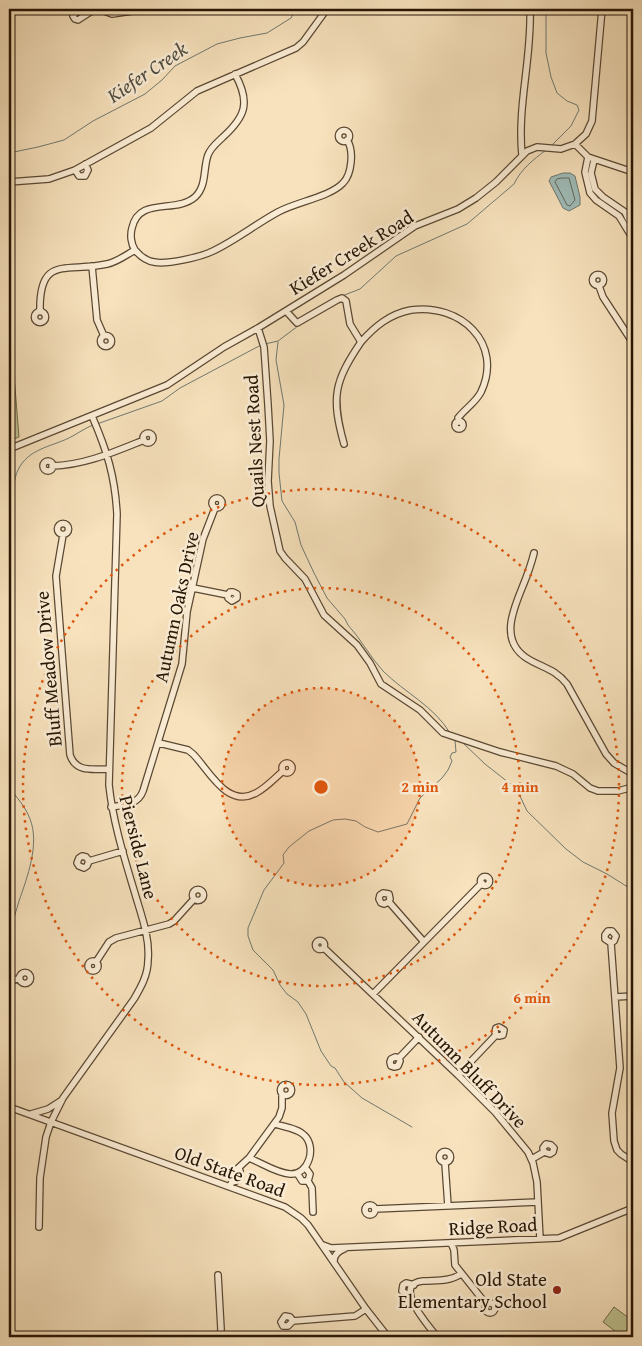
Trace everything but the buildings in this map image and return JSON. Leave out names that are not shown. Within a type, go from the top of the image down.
[{"type":"street","points":[[78,9],[73,16],[78,20],[95,9]]},
{"type":"street","points":[[99,9],[112,14],[146,9]]},
{"type":"street","points":[[9,182],[49,179],[74,170],[151,128],[197,90],[284,54],[300,45],[327,9]]},
{"type":"street","points":[[522,155],[523,86],[530,9]]},
{"type":"street","points":[[602,9],[594,111],[588,130],[575,144],[591,158],[633,172]]},
{"type":"street","points":[[235,74],[240,82],[244,97],[240,118],[236,125],[211,149],[198,195],[182,204],[152,207],[139,215],[133,223],[131,232],[132,243],[135,250],[145,259],[160,263],[210,252],[278,212],[335,190],[347,178],[349,172],[350,143],[347,140]]},
{"type":"street","name":"Kiefer Creek Road","points":[[9,449],[167,384],[224,347],[286,311],[415,226],[458,209],[476,198],[496,182],[522,155],[537,147],[561,149],[575,144]]},
{"type":"street","points":[[591,158],[588,172],[588,189],[592,196],[619,216],[633,239]]},
{"type":"street","points":[[74,170],[79,176],[86,176],[88,170],[85,164]]},
{"type":"street","points":[[588,172],[598,194],[625,212],[633,229]]},
{"type":"street","points":[[40,311],[41,288],[48,276],[54,271],[65,268],[108,264],[135,250]]},
{"type":"street","points":[[92,266],[97,320],[104,336]]},
{"type":"street","points":[[599,286],[603,298],[633,343]]},
{"type":"street","points":[[286,311],[297,323],[336,300],[344,299],[347,304],[350,324],[360,342]]},
{"type":"street","points":[[344,444],[337,414],[338,384],[347,362],[360,342],[374,327],[391,317],[412,310],[441,312],[451,315],[464,323],[482,341],[486,350],[486,373],[481,392],[458,418],[459,422]]},
{"type":"street","name":"Quails Nest Road","points":[[258,328],[264,347],[268,395],[270,441],[268,481],[270,506],[280,551],[305,580],[324,615],[357,645],[382,684],[424,714],[443,733],[500,752],[556,766],[573,774],[594,790],[609,792],[633,787]]},
{"type":"street","name":"Pierside Lane","points":[[40,1228],[40,1184],[45,1143],[51,1122],[63,1098],[134,999],[141,986],[148,963],[145,930],[111,807],[109,769],[117,514],[116,488],[108,455],[92,416]]},
{"type":"street","points":[[52,466],[70,465],[108,455],[144,440]]},
{"type":"street","name":"Autumn Oaks Drive","points":[[111,807],[131,803],[141,798],[182,664],[188,612],[203,540],[215,508]]},
{"type":"street","name":"Bluff Meadow Drive","points":[[63,535],[56,576],[70,755],[78,768],[109,769]]},
{"type":"street","points":[[534,553],[511,615],[511,632],[515,644],[523,655],[551,669],[562,678],[606,754],[614,763],[633,774]]},
{"type":"street","points":[[193,588],[228,595]]},
{"type":"street","points":[[159,743],[188,750],[222,788],[229,794],[236,796],[257,793],[283,771]]},
{"type":"street","points":[[89,861],[123,851]]},
{"type":"street","points":[[373,994],[482,883]]},
{"type":"street","points":[[96,962],[109,942],[116,938],[169,924],[194,899]]},
{"type":"street","points":[[389,902],[424,942]]},
{"type":"street","points":[[611,943],[620,1068],[612,1113],[614,1141],[620,1154],[633,1162]]},
{"type":"street","name":"Autumn Bluff Drive","points":[[324,948],[419,1037],[495,1112],[532,1159],[537,1182],[540,1239]]},
{"type":"street","points":[[9,980],[20,979]]},
{"type":"street","points":[[615,997],[633,996]]},
{"type":"street","points":[[458,1075],[496,1035]]},
{"type":"street","points":[[399,1058],[419,1037]]},
{"type":"street","points":[[231,1185],[231,1179],[236,1170],[249,1158],[275,1124],[281,1113],[282,1094]]},
{"type":"street","points":[[31,1114],[48,1109],[63,1098]]},
{"type":"street","name":"Old State Road","points":[[9,1107],[231,1185],[274,1202],[293,1212],[308,1226],[388,1337]]},
{"type":"street","points":[[249,1158],[282,1172],[293,1174],[305,1167],[310,1152],[309,1142],[297,1130],[275,1124]]},
{"type":"street","points":[[532,1159],[544,1152]]},
{"type":"street","points":[[445,1163],[448,1206]]},
{"type":"street","points":[[305,1167],[310,1176],[308,1181],[312,1188],[313,1212]]},
{"type":"street","points":[[297,1173],[302,1181],[308,1181]]},
{"type":"street","points":[[376,1209],[538,1202]]},
{"type":"street","name":"Ridge Road","points":[[321,1244],[331,1248],[560,1238],[633,1208]]},
{"type":"street","points":[[451,1243],[454,1250],[455,1265],[486,1304]]},
{"type":"street","points":[[334,1261],[337,1253],[348,1247]]},
{"type":"street","points":[[437,1337],[412,1304],[410,1296],[414,1285],[420,1281],[451,1280],[461,1274]]},
{"type":"street","points":[[218,1275],[220,1337]]},
{"type":"street","points":[[410,1296],[402,1291],[402,1285],[408,1283],[414,1285]]},
{"type":"street","points":[[293,1321],[355,1316],[366,1309]]},
{"type":"green space","points":[[9,313],[19,437],[9,441],[10,397]]},
{"type":"green space","points":[[614,1307],[633,1321],[633,1333],[630,1337],[623,1337],[603,1322]]},
{"type":"water","points":[[570,173],[575,176],[580,197],[580,205],[569,211],[563,208],[549,181],[551,177]]},
{"type":"waterway","name":"Kiefer Creek","points":[[9,153],[64,140],[93,121],[145,94],[175,66],[217,44],[267,33],[291,18],[296,9]]},
{"type":"waterway","points":[[546,9],[546,53],[551,77],[557,93],[567,101],[577,105],[579,110],[571,126],[551,146]]},
{"type":"waterway","points":[[342,296],[360,289],[396,256],[467,224],[514,184],[524,169],[546,150]]},
{"type":"waterway","points":[[265,344],[278,341],[298,326]]},
{"type":"waterway","points":[[278,342],[276,360],[284,405],[279,459],[282,501],[295,522],[301,545],[327,598],[345,619],[378,666],[436,715],[450,733]]},
{"type":"waterway","points":[[97,424],[162,401],[180,388],[261,345]]},
{"type":"waterway","points":[[9,500],[18,470],[28,457],[93,425]]},
{"type":"waterway","points":[[412,1127],[362,1098],[344,1082],[321,1051],[306,1014],[298,1002],[287,994],[280,985],[273,970],[253,950],[248,936],[248,928],[264,890],[284,863],[283,855],[289,847],[309,831],[333,820],[345,819],[356,821],[378,832],[407,824],[420,798],[448,770],[452,761],[450,757],[452,753],[456,752],[455,740]]},
{"type":"waterway","points":[[463,743],[485,764],[513,786],[527,811],[566,849],[583,862],[633,889]]},
{"type":"waterway","points":[[9,787],[28,814],[34,839],[29,872],[9,930]]},
{"type":"place","name":"Old State Elementary School","points":[[557,1290]]}]
